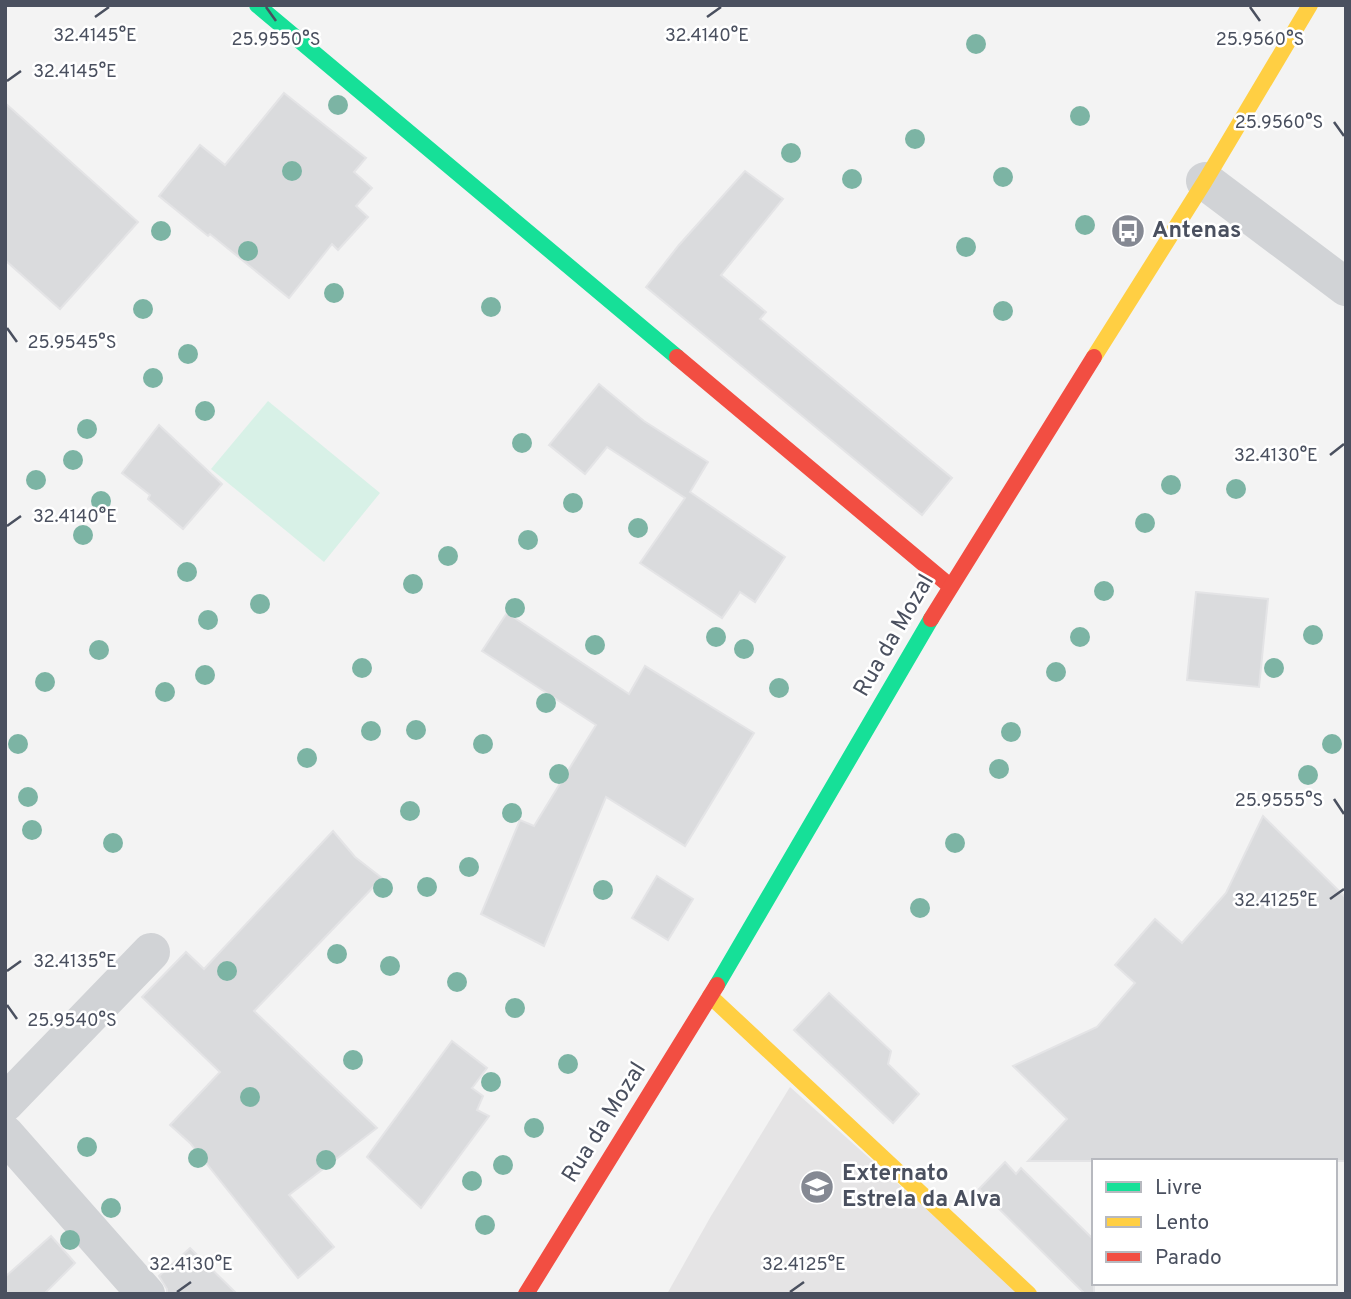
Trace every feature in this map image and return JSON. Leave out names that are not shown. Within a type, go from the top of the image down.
[{"type":"main road","points":[[257,5],[950,586]]},
{"type":"main road","name":"Rua da Mozal","points":[[526,1294],[710,996],[950,586],[1205,181],[1310,5]]},
{"type":"main road","points":[[710,996],[1029,1294]]},
{"type":"street","points":[[1205,181],[1346,287]]},
{"type":"street","points":[[5,1103],[151,952]]},
{"type":"street","points":[[5,1134],[146,1294]]},
{"type":"shaded area","name":"Externato Estrela da Alva","points":[[790,1087],[1021,1294],[667,1294]]},
{"type":"green space","points":[[268,401],[380,493],[324,562],[211,469]]},
{"type":"building","points":[[284,93],[366,158],[354,172],[372,188],[356,206],[368,217],[338,250],[332,244],[289,298],[159,196],[200,145],[225,165]]},
{"type":"building","points":[[5,103],[138,222],[60,309],[5,260]]},
{"type":"building","points":[[745,171],[783,199],[721,275],[766,312],[760,319],[952,478],[922,515],[646,287],[679,245]]},
{"type":"building","points":[[599,384],[644,421],[708,462],[690,492],[785,557],[755,602],[740,592],[722,618],[640,563],[685,498],[607,447],[585,474],[549,445]]},
{"type":"building","points":[[159,425],[222,484],[183,529],[148,499],[150,495],[122,473]]},
{"type":"building","points":[[1196,592],[1268,599],[1259,687],[1187,680]]},
{"type":"building","points":[[507,613],[629,694],[645,666],[754,733],[685,846],[606,797],[544,946],[481,914],[520,820],[534,826],[596,725],[482,651]]},
{"type":"building","points":[[1263,816],[1346,898],[1346,1161],[1028,1161],[1067,1119],[1013,1066],[1097,1027],[1135,983],[1115,965],[1155,919],[1182,943],[1226,893]]},
{"type":"building","points":[[333,831],[355,857],[382,878],[254,1011],[377,1128],[289,1195],[334,1247],[298,1278],[190,1143],[170,1125],[220,1072],[142,997],[186,952],[204,969]]},
{"type":"building","points":[[657,876],[693,899],[668,940],[632,918]]},
{"type":"building","points":[[829,993],[891,1051],[888,1064],[919,1094],[893,1123],[794,1030]]},
{"type":"building","points":[[452,1041],[487,1068],[472,1088],[483,1096],[477,1110],[489,1116],[421,1208],[367,1157]]},
{"type":"building","points":[[1005,1162],[1016,1174],[1021,1168],[1092,1238],[1094,1294],[1085,1294],[979,1189]]},
{"type":"building","points":[[51,1236],[75,1263],[44,1294],[5,1294],[5,1277]]},
{"type":"building","points":[[190,1248],[237,1294],[167,1294],[159,1276]]},
{"type":"traffic: fast","points":[[257,5],[677,357]]},
{"type":"traffic: fast","points":[[717,985],[931,619]]},
{"type":"traffic: slow","points":[[1094,357],[1205,181],[1310,5]]},
{"type":"traffic: slow","points":[[710,996],[1029,1294]]},
{"type":"traffic: jam","points":[[677,357],[950,586]]},
{"type":"traffic: jam","points":[[931,619],[1094,357]]},
{"type":"traffic: jam","points":[[526,1294],[717,985]]},
{"type":"place","name":"Antenas","points":[[1128,231]]},
{"type":"place","name":"Externato Estrela da Alva","points":[[817,1187]]}]
